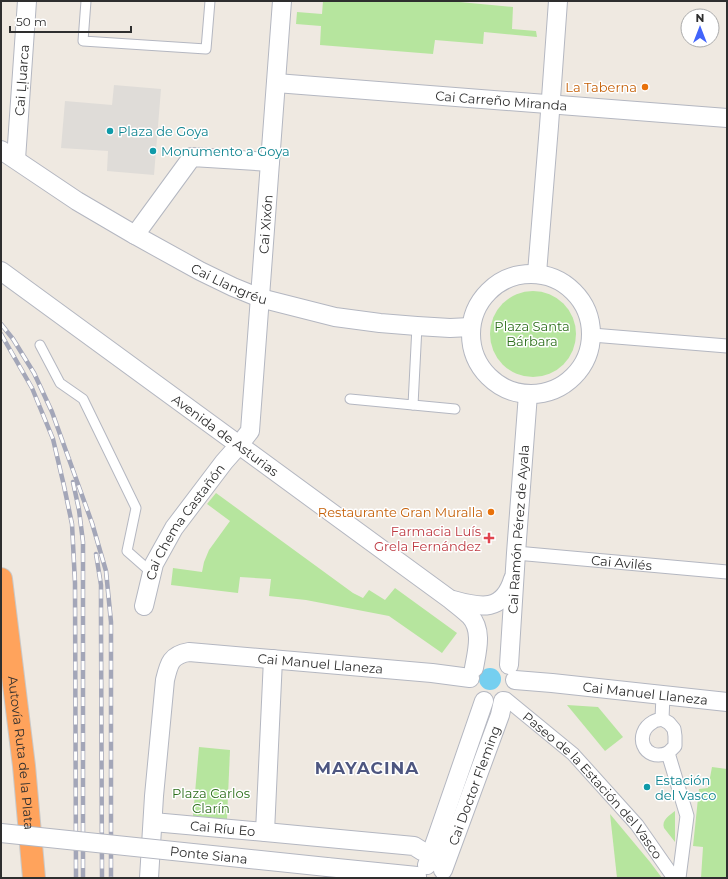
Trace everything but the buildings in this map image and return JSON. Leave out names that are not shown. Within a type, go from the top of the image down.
[{"type":"highway","name":"Autovía Ruta de la Plata","points":[[1,579],[24,766],[34,878]]},
{"type":"street","name":"Cai Ḷḷuarca","points":[[8,155],[27,1]]},
{"type":"street","name":"Cai Xixón","points":[[239,445],[250,431],[282,1]]},
{"type":"street","points":[[537,273],[558,1]]},
{"type":"street","name":"Cai Carreño Miranda","points":[[276,83],[727,118]]},
{"type":"street","name":"Cai Llangréu","points":[[8,155],[76,201],[135,235],[200,271],[260,298],[335,317],[417,326],[450,328],[471,327]]},
{"type":"street","points":[[135,235],[192,157],[270,162]]},
{"type":"street","name":"Avenida de Asturias","points":[[1,271],[451,600],[471,617],[477,630],[478,639],[472,673]]},
{"type":"street","points":[[537,273],[553,277],[569,286],[582,300],[590,317],[592,335],[589,354],[579,371],[570,380],[548,392],[528,394],[509,390],[492,380],[479,365],[472,347],[471,327],[475,310],[485,294],[499,282],[516,275],[537,273]]},
{"type":"street","points":[[592,335],[727,346]]},
{"type":"street","name":"Cai Ramón Pérez de Ayala","points":[[512,673],[516,553],[528,394]]},
{"type":"street","name":"Cai Chema Castañón","points":[[144,606],[154,564],[174,528],[224,462],[239,445]]},
{"type":"street","name":"Cai Avilés","points":[[516,553],[727,572]]},
{"type":"street","name":"Avenida de Asturias","points":[[451,600],[474,606],[489,606],[503,599],[510,588],[515,572]]},
{"type":"street","name":"Cai Manuel Llaneza","points":[[153,822],[159,735],[165,680],[167,668],[172,660],[180,654],[189,652],[432,673],[472,673]]},
{"type":"street","points":[[491,658],[504,661],[512,673],[514,687],[511,694],[505,700],[490,703],[478,698],[473,692],[471,686],[472,673],[479,663],[485,660],[491,658]]},
{"type":"street","points":[[265,832],[273,659]]},
{"type":"street","name":"Cai Manuel Llaneza","points":[[512,673],[663,695],[727,702]]},
{"type":"street","points":[[662,719],[663,695]]},
{"type":"street","name":"Cai Doctor Fleming","points":[[430,870],[500,715],[505,700]]},
{"type":"street","name":"Paseo de la Estación del Vasco","points":[[505,700],[573,754],[638,825],[674,878]]},
{"type":"street","name":"Cai Doctor Fleming","points":[[430,870],[484,701]]},
{"type":"street","points":[[662,719],[669,723],[674,729],[675,746],[668,753],[661,756],[653,755],[647,751],[643,745],[645,730],[652,722],[662,719]]},
{"type":"street","name":"Paseo de la Estación del Vasco","points":[[668,753],[687,816],[679,878]]},
{"type":"street","points":[[153,822],[153,878]]},
{"type":"street","name":"Cai Ríu Eo","points":[[153,822],[414,846],[422,851],[430,870]]},
{"type":"street","name":"Ponte Siana","points":[[1,833],[327,867],[430,870]]},
{"type":"lane","points":[[86,1],[83,41],[206,49],[210,1]]},
{"type":"lane","points":[[413,405],[417,326]]},
{"type":"lane","points":[[40,345],[60,383],[83,399],[136,508],[127,551],[152,573]]},
{"type":"lane","points":[[350,399],[455,409]]},
{"type":"green space","points":[[323,1],[449,1],[513,7],[512,29],[536,31],[537,37],[484,32],[483,44],[435,40],[433,54],[320,45],[321,26],[296,24],[297,12],[322,14]]},
{"type":"green space","name":"Plaza Santa Bárbara","points":[[533,291],[549,294],[557,298],[569,310],[573,318],[576,334],[573,350],[569,358],[557,370],[549,374],[533,377],[517,374],[509,370],[497,358],[493,350],[490,334],[493,318],[497,310],[509,298],[517,294]]},
{"type":"green space","points":[[216,493],[353,593],[363,598],[369,590],[385,600],[395,588],[457,633],[442,653],[389,616],[306,600],[269,596],[271,579],[240,577],[238,593],[171,585],[173,568],[202,572],[209,550],[230,521],[207,504]]},
{"type":"green space","points":[[567,705],[598,707],[623,737],[605,751]]},
{"type":"green space","name":"Plaza Carlos Clarín","points":[[199,747],[230,750],[227,819],[193,816]]},
{"type":"green space","points":[[712,767],[727,769],[727,878],[701,878],[703,847],[693,846],[699,789],[708,788]]},
{"type":"green space","points":[[675,811],[675,842],[663,825],[666,818]]},
{"type":"green space","points":[[610,814],[650,862],[662,878],[617,878]]},
{"type":"shaded area","name":"Plaza de Goya","points":[[114,85],[161,89],[154,175],[107,171],[108,151],[61,148],[65,101],[112,105]]},
{"type":"water","points":[[486,668],[494,668],[501,675],[501,683],[494,690],[486,690],[479,683],[479,675]]},
{"type":"railway","points":[[1,324],[13,339],[34,373],[52,412],[92,523],[106,571],[111,622],[111,878]]},
{"type":"railway","points":[[1,334],[32,388],[53,439],[72,524],[75,583],[76,878]]},
{"type":"railway","points":[[73,482],[79,510],[83,542],[83,878]]},
{"type":"railway","points":[[96,554],[101,585],[102,878]]},
{"type":"place","name":"La Taberna","points":[[645,87]]},
{"type":"place","name":"Plaza de Goya","points":[[110,131]]},
{"type":"place","name":"Monumento a Goya","points":[[153,151]]},
{"type":"place","name":"Restaurante Gran Muralla","points":[[491,512]]},
{"type":"place","name":"Farmacia Luís Grela Fernández","points":[[489,538]]},
{"type":"place","name":"Estación del Vasco","points":[[647,787]]},
{"type":"district","name":"MAYACINA","points":[[367,768]]}]
